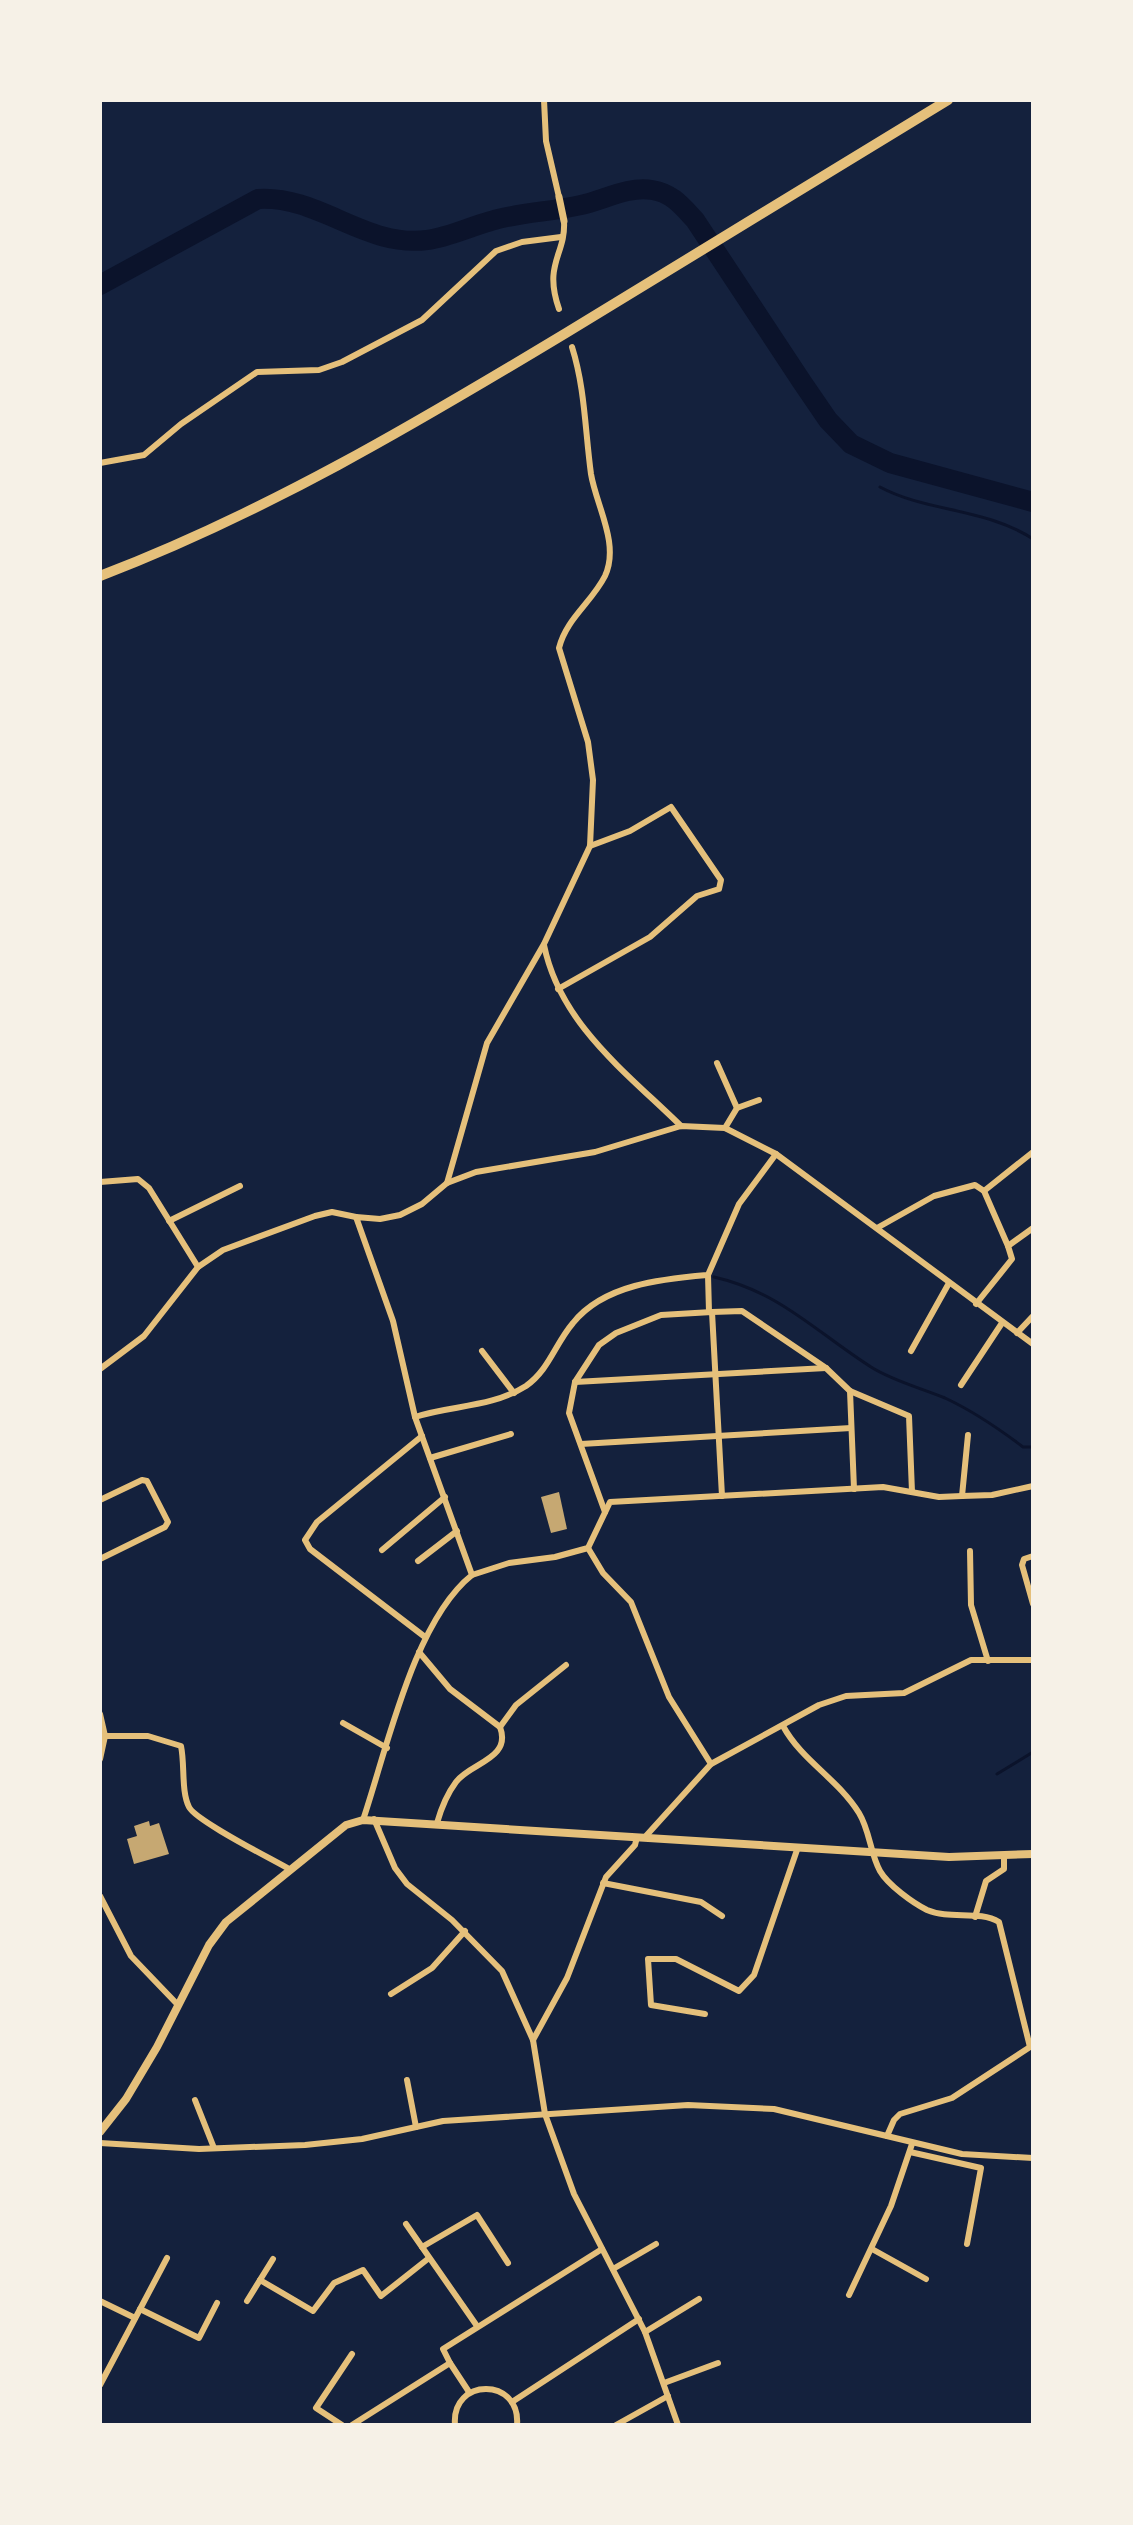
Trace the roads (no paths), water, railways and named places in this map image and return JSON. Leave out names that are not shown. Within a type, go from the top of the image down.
[{"type":"highway","points":[[100,576],[213,529],[312,481],[438,410],[948,100]]},
{"type":"main road","points":[[100,2132],[126,2099],[209,1945],[226,1922],[346,1825],[374,1819],[875,1852],[1004,1857],[1033,1854]]},
{"type":"street","points":[[544,100],[546,141],[564,221],[553,262],[552,290],[559,309]]},
{"type":"street","points":[[100,463],[144,455],[181,424],[257,372],[319,370],[342,362],[422,320],[496,251],[522,242],[561,237]]},
{"type":"street","points":[[447,1183],[487,1043],[544,944],[590,846],[593,791],[588,742],[559,648],[562,635],[606,575],[609,556],[606,528],[592,478],[584,385],[572,347]]},
{"type":"street","points":[[558,989],[650,937],[697,896],[719,889],[721,880],[671,807],[630,831],[590,846]]},
{"type":"street","points":[[544,944],[558,989],[592,1042],[681,1126]]},
{"type":"street","points":[[717,1063],[737,1108]]},
{"type":"street","points":[[725,1128],[737,1108],[759,1100]]},
{"type":"street","points":[[100,1369],[144,1336],[198,1267],[223,1250],[332,1212],[380,1219],[400,1215],[422,1204],[447,1183],[476,1172],[633,1143],[681,1126],[725,1128],[776,1154],[1033,1344]]},
{"type":"street","points":[[984,1191],[1033,1152]]},
{"type":"street","points":[[722,1496],[708,1275],[739,1204],[776,1154]]},
{"type":"street","points":[[100,1182],[138,1179],[149,1188],[198,1267]]},
{"type":"street","points":[[877,1228],[934,1196],[975,1185],[984,1191],[1012,1259],[976,1304]]},
{"type":"street","points":[[169,1221],[240,1186]]},
{"type":"street","points":[[356,1217],[393,1321],[415,1417],[472,1575]]},
{"type":"street","points":[[1008,1246],[1033,1228]]},
{"type":"street","points":[[415,1417],[463,1410],[514,1393],[546,1369],[574,1321],[599,1301],[652,1280],[708,1275]]},
{"type":"street","points":[[911,1351],[949,1283]]},
{"type":"street","points":[[605,1512],[569,1413],[575,1382],[599,1345],[616,1333],[661,1315],[742,1311],[826,1368],[850,1391],[909,1416],[912,1492]]},
{"type":"street","points":[[1017,1333],[1033,1316]]},
{"type":"street","points":[[961,1385],[1002,1323]]},
{"type":"street","points":[[482,1351],[514,1393]]},
{"type":"street","points":[[575,1382],[826,1368]]},
{"type":"street","points":[[850,1391],[854,1489]]},
{"type":"street","points":[[581,1444],[851,1428]]},
{"type":"street","points":[[430,1458],[511,1434]]},
{"type":"street","points":[[962,1496],[968,1435]]},
{"type":"street","points":[[422,1436],[317,1522],[305,1540],[310,1549],[425,1637]]},
{"type":"street","points":[[100,1500],[142,1480],[147,1481],[168,1522],[165,1527],[100,1559]]},
{"type":"street","points":[[363,1820],[425,1637],[458,1586],[472,1575],[509,1563],[566,1555],[588,1548],[610,1502],[883,1487],[962,1496],[992,1495],[1033,1486]]},
{"type":"street","points":[[382,1550],[445,1497]]},
{"type":"street","points":[[418,1561],[457,1531]]},
{"type":"street","points":[[588,1548],[610,1583],[631,1602],[669,1697],[711,1764]]},
{"type":"street","points":[[970,1551],[971,1605],[988,1661]]},
{"type":"street","points":[[1033,1556],[1024,1559],[1022,1565],[1033,1604]]},
{"type":"street","points":[[419,1652],[450,1689],[500,1727],[503,1736],[500,1748],[457,1779],[437,1823]]},
{"type":"street","points":[[533,2040],[567,1978],[603,1883],[641,1837],[711,1764],[833,1700],[846,1696],[904,1693],[925,1685],[954,1665],[971,1660],[1033,1660]]},
{"type":"street","points":[[500,1727],[516,1705],[566,1665]]},
{"type":"street","points":[[100,1714],[100,1759]]},
{"type":"street","points":[[343,1723],[387,1748]]},
{"type":"street","points":[[783,1726],[802,1756],[820,1767],[858,1812],[884,1876],[919,1905],[941,1914],[991,1917],[999,1922],[1032,2046],[952,2098],[900,2114],[887,2136]]},
{"type":"street","points":[[102,1736],[148,1736],[181,1746],[188,1806],[199,1821],[217,1827],[289,1869]]},
{"type":"street","points":[[374,1819],[395,1868],[407,1884],[465,1931],[502,1971],[533,2040],[545,2114],[574,2194],[645,2332],[678,2425]]},
{"type":"street","points":[[705,2014],[651,2005],[648,1959],[676,1959],[739,1991],[754,1975],[798,1847]]},
{"type":"street","points":[[975,1917],[986,1881],[1004,1869],[1004,1857]]},
{"type":"street","points":[[603,1883],[701,1902],[722,1916]]},
{"type":"street","points":[[100,1896],[131,1956],[178,2005]]},
{"type":"street","points":[[391,1994],[432,1968],[465,1931]]},
{"type":"street","points":[[407,2080],[416,2127]]},
{"type":"street","points":[[195,2100],[214,2148]]},
{"type":"street","points":[[100,2143],[214,2148],[362,2139],[443,2121],[688,2105],[774,2109],[962,2154],[1033,2158]]},
{"type":"street","points":[[849,2295],[872,2249],[912,2144]]},
{"type":"street","points":[[910,2152],[981,2168],[967,2244]]},
{"type":"street","points":[[422,2247],[477,2215],[508,2263]]},
{"type":"street","points":[[406,2224],[477,2326]]},
{"type":"street","points":[[613,2269],[656,2244]]},
{"type":"street","points":[[469,2392],[443,2349],[602,2249]]},
{"type":"street","points":[[872,2249],[926,2279]]},
{"type":"street","points":[[100,2385],[103,2371],[167,2258]]},
{"type":"street","points":[[260,2280],[313,2311],[334,2283],[363,2270],[381,2296],[429,2258]]},
{"type":"street","points":[[247,2301],[273,2259]]},
{"type":"street","points":[[645,2332],[699,2299]]},
{"type":"street","points":[[100,2301],[135,2318]]},
{"type":"street","points":[[140,2309],[199,2338],[217,2303]]},
{"type":"street","points":[[512,2402],[639,2319]]},
{"type":"street","points":[[342,2425],[316,2408],[352,2354]]},
{"type":"street","points":[[352,2425],[450,2363]]},
{"type":"street","points":[[664,2383],[718,2363]]},
{"type":"street","points":[[455,2425],[456,2409],[469,2392],[482,2388],[496,2389],[512,2402],[517,2425]]},
{"type":"street","points":[[616,2425],[668,2396]]},
{"type":"waterway","points":[[100,285],[258,199],[301,205],[383,236],[427,240],[502,218],[581,205],[625,192],[643,189],[659,192],[676,201],[695,220],[828,420],[851,444],[890,463],[1033,502]]},
{"type":"waterway","points":[[880,487],[917,501],[996,521],[1033,539]]},
{"type":"waterway","points":[[714,1277],[759,1292],[797,1314],[880,1372],[955,1403],[1023,1447],[1033,1447]]},
{"type":"waterway","points":[[997,1774],[1033,1752]]}]
